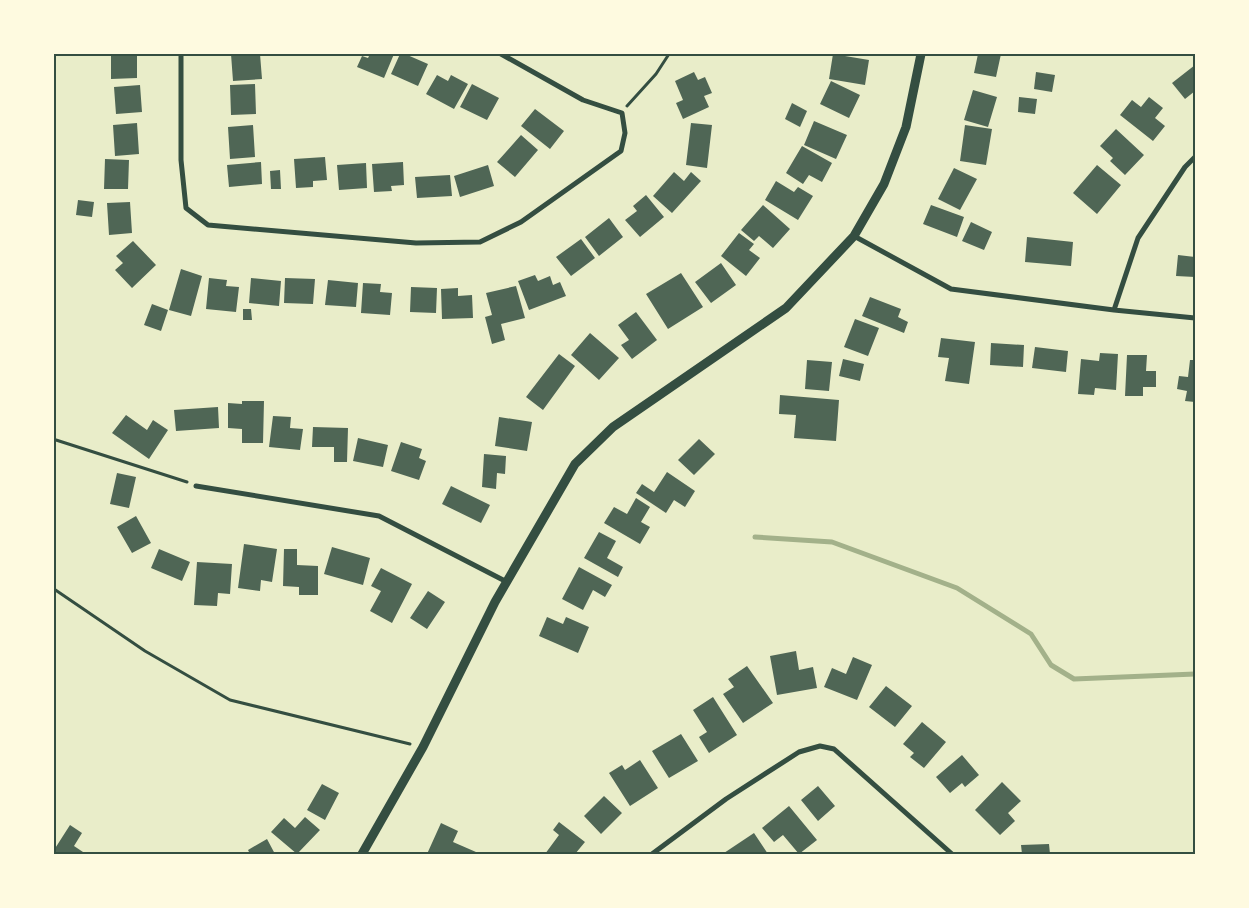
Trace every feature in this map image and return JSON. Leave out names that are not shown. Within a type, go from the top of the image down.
[{"type":"street","points":[[181,54],[181,160],[186,208],[208,225],[416,243],[480,242],[522,222],[621,151],[625,133],[622,113],[583,100],[501,54]]},
{"type":"street","points":[[362,854],[423,747],[507,582],[575,464],[613,427],[786,308],[854,236],[884,184],[906,127],[921,54]]},
{"type":"street","points":[[1114,310],[1138,238],[1185,167],[1195,156]]},
{"type":"street","points":[[854,236],[951,289],[1114,310],[1195,318]]},
{"type":"street","points":[[196,486],[379,516],[507,582]]},
{"type":"street","points":[[652,854],[726,799],[799,752],[820,746],[834,748],[952,854]]},
{"type":"path","points":[[622,113],[656,74],[668,54]]},
{"type":"path","points":[[56,440],[174,477],[196,486]]},
{"type":"path","points":[[54,589],[145,651],[230,700],[423,747]]},
{"type":"building","points":[[111,54],[137,54],[137,78],[111,79]]},
{"type":"building","points":[[231,54],[260,54],[262,79],[233,81]]},
{"type":"building","points":[[370,54],[394,54],[384,78],[357,67],[362,56],[368,58]]},
{"type":"building","points":[[400,54],[405,54],[428,64],[418,86],[391,74]]},
{"type":"building","points":[[833,54],[869,60],[865,85],[829,79]]},
{"type":"building","points":[[978,54],[1001,54],[996,77],[974,73]]},
{"type":"building","points":[[1195,65],[1195,91],[1185,99],[1172,83]]},
{"type":"building","points":[[694,72],[698,80],[705,77],[712,93],[704,96],[709,107],[683,119],[676,103],[683,100],[675,81]]},
{"type":"building","points":[[1036,72],[1055,75],[1052,92],[1034,89]]},
{"type":"building","points":[[437,75],[448,81],[451,75],[468,84],[454,109],[426,94]]},
{"type":"building","points":[[831,81],[860,95],[849,118],[820,104]]},
{"type":"building","points":[[255,84],[256,114],[231,115],[230,85]]},
{"type":"building","points":[[472,84],[499,98],[487,120],[460,107]]},
{"type":"building","points":[[140,85],[142,112],[116,114],[114,87]]},
{"type":"building","points":[[973,90],[997,97],[988,127],[964,120]]},
{"type":"building","points":[[1019,97],[1037,99],[1035,114],[1018,112]]},
{"type":"building","points":[[1149,97],[1163,108],[1155,118],[1165,126],[1153,141],[1120,115],[1132,100],[1141,107]]},
{"type":"building","points":[[792,103],[807,111],[800,127],[785,119]]},
{"type":"building","points":[[535,109],[564,131],[550,149],[521,126]]},
{"type":"building","points":[[814,121],[847,135],[836,159],[804,145]]},
{"type":"building","points":[[137,123],[139,154],[115,156],[113,125]]},
{"type":"building","points":[[691,123],[712,125],[707,168],[686,165]]},
{"type":"building","points":[[253,125],[255,157],[230,159],[228,127]]},
{"type":"building","points":[[965,125],[992,129],[986,165],[960,161]]},
{"type":"building","points":[[1116,129],[1144,155],[1125,175],[1110,161],[1113,158],[1100,146]]},
{"type":"building","points":[[521,135],[538,150],[515,177],[497,162]]},
{"type":"building","points":[[802,146],[832,163],[822,182],[809,175],[803,184],[786,173]]},
{"type":"building","points":[[325,157],[327,180],[313,181],[313,187],[296,188],[294,159]]},
{"type":"building","points":[[105,159],[129,160],[128,189],[104,189]]},
{"type":"building","points":[[261,162],[262,184],[229,187],[227,165]]},
{"type":"building","points":[[403,162],[404,185],[391,186],[392,191],[374,192],[372,164]]},
{"type":"building","points":[[366,163],[367,188],[339,190],[337,165]]},
{"type":"building","points":[[488,165],[494,186],[460,197],[454,176]]},
{"type":"building","points":[[1097,165],[1121,185],[1097,214],[1073,193]]},
{"type":"building","points":[[954,168],[977,179],[960,210],[938,199]]},
{"type":"building","points":[[280,170],[281,189],[271,189],[270,171]]},
{"type":"building","points":[[674,172],[684,181],[691,172],[701,181],[672,213],[653,196]]},
{"type":"building","points":[[450,175],[452,196],[417,198],[415,177]]},
{"type":"building","points":[[776,181],[794,192],[798,187],[813,196],[798,220],[765,200]]},
{"type":"building","points":[[646,195],[664,217],[640,237],[625,220],[637,211],[633,206]]},
{"type":"building","points":[[78,200],[94,202],[92,217],[76,215]]},
{"type":"building","points":[[130,202],[132,233],[109,235],[107,203]]},
{"type":"building","points":[[763,205],[790,229],[773,248],[759,236],[754,241],[741,230]]},
{"type":"building","points":[[931,205],[964,217],[957,237],[923,224]]},
{"type":"building","points":[[609,218],[623,237],[599,256],[585,237]]},
{"type":"building","points":[[971,222],[992,232],[984,250],[962,241]]},
{"type":"building","points":[[739,233],[754,244],[749,250],[760,258],[746,276],[721,256]]},
{"type":"building","points":[[1027,237],[1073,242],[1071,266],[1025,262]]},
{"type":"building","points":[[581,239],[595,258],[571,276],[556,257]]},
{"type":"building","points":[[133,241],[156,265],[132,288],[115,270],[123,263],[116,256]]},
{"type":"building","points":[[1178,255],[1195,257],[1195,277],[1176,276]]},
{"type":"building","points":[[721,263],[736,285],[711,303],[695,282]]},
{"type":"building","points":[[181,269],[202,276],[191,316],[169,310]]},
{"type":"building","points":[[681,273],[703,307],[668,329],[646,294]]},
{"type":"building","points":[[535,275],[538,281],[550,276],[553,285],[560,282],[566,296],[529,310],[518,281]]},
{"type":"building","points":[[209,278],[227,280],[226,286],[239,287],[236,312],[206,309]]},
{"type":"building","points":[[251,278],[281,281],[279,306],[249,303]]},
{"type":"building","points":[[285,278],[315,279],[313,304],[284,303]]},
{"type":"building","points":[[328,280],[358,283],[356,307],[325,305]]},
{"type":"building","points":[[363,283],[381,284],[380,292],[392,293],[390,315],[361,313]]},
{"type":"building","points":[[516,286],[525,318],[501,324],[505,340],[492,344],[485,317],[492,315],[486,293]]},
{"type":"building","points":[[411,287],[437,288],[436,313],[410,312]]},
{"type":"building","points":[[458,288],[458,296],[472,295],[473,318],[442,319],[441,289]]},
{"type":"building","points":[[870,297],[901,309],[898,317],[908,322],[904,333],[862,316]]},
{"type":"building","points":[[152,304],[168,310],[161,331],[144,325]]},
{"type":"building","points":[[243,309],[251,309],[252,320],[243,320]]},
{"type":"building","points":[[636,312],[657,340],[632,359],[621,345],[629,340],[618,325]]},
{"type":"building","points":[[855,319],[879,328],[868,356],[844,347]]},
{"type":"building","points":[[590,333],[619,358],[599,380],[571,355]]},
{"type":"building","points":[[941,338],[975,342],[969,384],[945,381],[949,358],[938,357]]},
{"type":"building","points":[[991,343],[1024,345],[1023,367],[990,365]]},
{"type":"building","points":[[1035,347],[1068,351],[1066,372],[1032,368]]},
{"type":"building","points":[[1100,353],[1118,354],[1116,390],[1095,388],[1094,395],[1078,394],[1081,359],[1099,361]]},
{"type":"building","points":[[559,354],[575,366],[543,410],[526,397]]},
{"type":"building","points":[[1127,355],[1147,355],[1146,371],[1156,371],[1156,387],[1143,387],[1143,396],[1125,396]]},
{"type":"building","points":[[843,359],[864,364],[860,381],[839,376]]},
{"type":"building","points":[[807,360],[832,362],[829,391],[805,389]]},
{"type":"building","points":[[1190,360],[1195,360],[1195,402],[1185,401],[1187,391],[1177,389],[1179,376],[1188,377]]},
{"type":"building","points":[[780,395],[839,400],[836,441],[794,438],[796,415],[779,414]]},
{"type":"building","points":[[242,401],[264,401],[263,443],[242,443],[242,429],[228,428],[228,403],[242,404]]},
{"type":"building","points":[[218,407],[219,428],[176,431],[174,410]]},
{"type":"building","points":[[126,415],[147,430],[153,420],[168,430],[149,459],[112,433]]},
{"type":"building","points":[[273,416],[291,417],[290,428],[303,429],[300,450],[269,447]]},
{"type":"building","points":[[499,417],[532,422],[527,451],[495,446]]},
{"type":"building","points":[[313,427],[348,428],[347,462],[334,462],[334,447],[312,447]]},
{"type":"building","points":[[358,438],[388,445],[383,467],[353,461]]},
{"type":"building","points":[[699,439],[715,454],[694,475],[678,460]]},
{"type":"building","points":[[401,442],[422,449],[419,458],[426,461],[419,480],[391,471]]},
{"type":"building","points":[[484,454],[506,456],[505,474],[497,473],[496,489],[482,487]]},
{"type":"building","points":[[667,472],[695,491],[685,507],[674,500],[666,513],[636,493],[642,484],[654,492]]},
{"type":"building","points":[[117,473],[136,477],[129,508],[110,504]]},
{"type":"building","points":[[451,486],[490,505],[481,523],[442,504]]},
{"type":"building","points":[[636,498],[650,507],[641,522],[650,527],[640,544],[604,523],[614,507],[627,514]]},
{"type":"building","points":[[136,516],[151,543],[132,553],[117,527]]},
{"type":"building","points":[[599,532],[616,541],[607,558],[623,567],[618,577],[584,558]]},
{"type":"building","points":[[244,544],[277,549],[272,582],[261,580],[260,591],[238,588]]},
{"type":"building","points":[[332,547],[370,558],[363,585],[324,574]]},
{"type":"building","points":[[159,549],[190,562],[182,581],[151,568]]},
{"type":"building","points":[[284,549],[297,549],[297,565],[318,566],[318,595],[299,595],[299,587],[283,586]]},
{"type":"building","points":[[197,562],[232,564],[230,594],[218,593],[217,606],[194,605]]},
{"type":"building","points":[[579,567],[612,585],[605,597],[593,590],[583,610],[562,599]]},
{"type":"building","points":[[381,568],[412,584],[392,623],[370,611],[381,591],[371,586]]},
{"type":"building","points":[[428,591],[445,602],[427,629],[410,618]]},
{"type":"building","points":[[547,617],[563,624],[566,617],[589,627],[578,653],[539,636]]},
{"type":"building","points":[[796,651],[799,670],[813,667],[817,688],[777,695],[770,656]]},
{"type":"building","points":[[853,657],[872,665],[857,700],[824,687],[832,668],[846,674]]},
{"type":"building","points":[[747,666],[773,703],[743,723],[723,694],[734,687],[728,679]]},
{"type":"building","points":[[886,686],[912,706],[895,727],[869,707]]},
{"type":"building","points":[[713,697],[737,735],[709,753],[699,737],[707,732],[693,710]]},
{"type":"building","points":[[922,722],[946,742],[924,768],[910,757],[914,753],[903,744]]},
{"type":"building","points":[[681,734],[698,761],[669,778],[652,751]]},
{"type":"building","points":[[962,755],[979,775],[965,787],[962,783],[950,793],[936,777]]},
{"type":"building","points":[[640,760],[658,788],[630,806],[609,773],[622,765],[625,770]]},
{"type":"building","points":[[1002,782],[1021,801],[1008,813],[1015,821],[1000,835],[975,810]]},
{"type":"building","points":[[322,784],[339,793],[325,820],[307,810]]},
{"type":"building","points":[[818,786],[835,806],[818,821],[801,800]]},
{"type":"building","points":[[604,796],[622,813],[601,834],[584,816]]},
{"type":"building","points":[[789,806],[817,840],[799,854],[783,835],[774,842],[762,828]]},
{"type":"building","points":[[305,817],[320,830],[297,854],[271,832],[284,818],[295,828]]},
{"type":"building","points":[[559,822],[585,842],[575,854],[545,854],[559,835],[553,830]]},
{"type":"building","points":[[441,823],[458,831],[453,842],[476,852],[475,854],[427,854]]},
{"type":"building","points":[[70,825],[82,833],[74,846],[86,854],[54,854],[54,850]]},
{"type":"building","points":[[754,833],[768,854],[724,853]]},
{"type":"building","points":[[267,839],[275,854],[250,854],[248,850]]},
{"type":"building","points":[[1049,844],[1050,854],[1022,854],[1021,845]]},
{"type":"waterway","points":[[755,537],[832,542],[957,588],[1031,634],[1051,665],[1074,679],[1195,674]]}]
